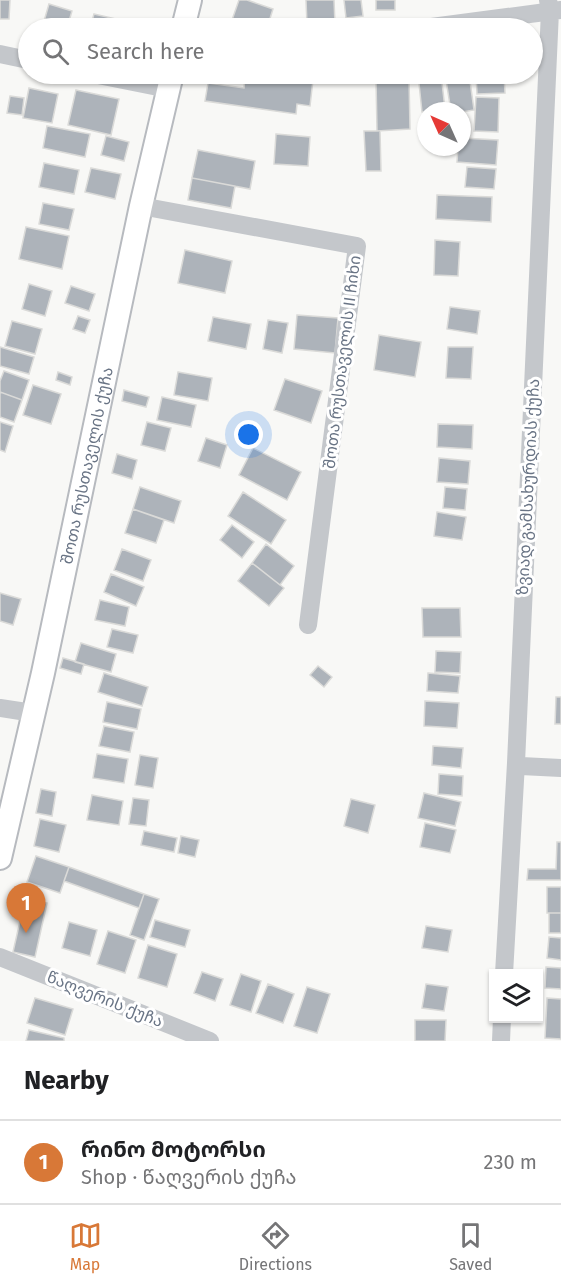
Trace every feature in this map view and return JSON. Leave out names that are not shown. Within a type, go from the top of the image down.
[{"type":"main road","points":[[186,18],[190,0]]},
{"type":"main road","name":"შოთა რუსთაველის ქუჩა","points":[[0,858],[169,84]]},
{"type":"street","points":[[485,18],[553,7]]},
{"type":"street","name":"ზვიად გამსახურდიას ქუჩა","points":[[504,969],[553,7]]},
{"type":"street","points":[[0,54],[18,58]]},
{"type":"street","name":"შოთა რუსთაველის II ჩიხი","points":[[141,206],[357,246],[308,625]]},
{"type":"street","points":[[0,708],[33,713]]},
{"type":"street","points":[[516,764],[561,768]]},
{"type":"street","name":"წაღვერის ქუჩა","points":[[0,957],[210,1041]]},
{"type":"street","points":[[501,1041],[502,1023]]},
{"type":"building","points":[[0,0],[10,0],[9,19],[0,19]]},
{"type":"building","points":[[239,0],[247,0],[273,9],[270,18],[233,18]]},
{"type":"building","points":[[306,0],[334,0],[335,18],[307,18]]},
{"type":"building","points":[[344,0],[361,0],[363,16],[346,18]]},
{"type":"building","points":[[376,0],[395,0],[395,10],[376,10]]},
{"type":"building","points":[[49,4],[72,11],[70,18],[45,18]]},
{"type":"building","points":[[94,14],[112,18],[93,18]]},
{"type":"building","points":[[208,84],[244,88],[244,84],[313,84],[310,106],[297,104],[296,114],[205,101]]},
{"type":"building","points":[[376,84],[409,84],[410,129],[377,131]]},
{"type":"building","points":[[419,84],[442,84],[444,102],[421,102]]},
{"type":"building","points":[[447,84],[470,84],[474,110],[471,110],[471,102],[450,102]]},
{"type":"building","points":[[476,84],[505,84],[505,93],[477,94]]},
{"type":"building","points":[[29,88],[58,94],[52,123],[23,118]]},
{"type":"building","points":[[76,90],[119,99],[111,135],[68,125]]},
{"type":"building","points":[[10,96],[24,98],[22,115],[7,113]]},
{"type":"building","points":[[476,97],[499,98],[498,132],[474,131]]},
{"type":"building","points":[[47,126],[90,134],[85,157],[43,148]]},
{"type":"building","points":[[364,131],[380,131],[381,171],[366,171]]},
{"type":"building","points":[[276,134],[310,137],[308,166],[274,164]]},
{"type":"building","points":[[106,136],[129,142],[124,161],[101,155]]},
{"type":"building","points":[[471,138],[498,140],[496,165],[457,162],[457,156],[471,156]]},
{"type":"building","points":[[198,150],[255,161],[250,189],[192,178]]},
{"type":"building","points":[[44,163],[79,170],[74,194],[39,187]]},
{"type":"building","points":[[467,167],[496,169],[494,189],[465,187]]},
{"type":"building","points":[[91,168],[121,174],[115,199],[85,192]]},
{"type":"building","points":[[192,178],[235,186],[231,208],[188,200]]},
{"type":"building","points":[[437,195],[492,197],[491,222],[436,219]]},
{"type":"building","points":[[43,203],[74,209],[69,230],[39,224]]},
{"type":"building","points":[[26,227],[69,236],[62,269],[19,259]]},
{"type":"building","points":[[435,240],[460,242],[458,276],[434,275]]},
{"type":"building","points":[[185,250],[232,261],[225,293],[178,283]]},
{"type":"building","points":[[29,284],[52,291],[45,316],[22,309]]},
{"type":"building","points":[[71,286],[95,294],[89,311],[65,303]]},
{"type":"building","points":[[450,307],[480,311],[477,334],[447,329]]},
{"type":"building","points":[[297,315],[338,318],[335,353],[294,349]]},
{"type":"building","points":[[78,316],[90,320],[85,333],[73,329]]},
{"type":"building","points":[[213,317],[251,324],[246,349],[208,341]]},
{"type":"building","points":[[268,320],[288,323],[282,353],[263,349]]},
{"type":"building","points":[[12,321],[42,329],[35,354],[5,346]]},
{"type":"building","points":[[379,335],[421,342],[415,377],[374,370]]},
{"type":"building","points":[[0,347],[34,357],[29,374],[0,366]]},
{"type":"building","points":[[448,347],[473,347],[471,379],[446,378]]},
{"type":"building","points":[[4,371],[29,380],[22,400],[0,392],[0,381]]},
{"type":"building","points":[[58,372],[72,377],[70,385],[56,380]]},
{"type":"building","points":[[178,372],[212,378],[208,401],[174,395]]},
{"type":"building","points":[[285,379],[322,391],[311,423],[274,410]]},
{"type":"building","points":[[33,385],[61,394],[51,424],[23,415]]},
{"type":"building","points":[[124,390],[149,397],[146,407],[122,401]]},
{"type":"building","points":[[0,392],[22,400],[14,422],[0,417]]},
{"type":"building","points":[[162,397],[196,405],[191,427],[157,420]]},
{"type":"building","points":[[0,422],[13,426],[5,452],[0,450]]},
{"type":"building","points":[[147,422],[171,428],[165,451],[141,445]]},
{"type":"building","points":[[438,424],[473,425],[472,449],[437,447]]},
{"type":"building","points":[[206,438],[227,445],[220,468],[198,461]]},
{"type":"building","points":[[253,448],[301,472],[287,500],[239,475]]},
{"type":"building","points":[[117,454],[137,460],[132,479],[112,473]]},
{"type":"building","points":[[439,458],[470,461],[468,484],[437,482]]},
{"type":"building","points":[[140,487],[181,501],[174,523],[133,509]]},
{"type":"building","points":[[445,487],[467,489],[465,510],[443,508]]},
{"type":"building","points":[[243,492],[286,520],[271,544],[228,516]]},
{"type":"building","points":[[133,509],[164,520],[156,543],[125,533]]},
{"type":"building","points":[[437,512],[466,517],[462,540],[434,536]]},
{"type":"building","points":[[232,525],[254,542],[242,558],[220,540]]},
{"type":"building","points":[[266,544],[294,566],[280,585],[252,563]]},
{"type":"building","points":[[122,549],[151,560],[143,581],[114,570]]},
{"type":"building","points":[[252,563],[284,588],[269,606],[238,581]]},
{"type":"building","points":[[111,574],[144,587],[136,606],[104,592]]},
{"type":"building","points":[[0,593],[21,599],[13,625],[0,621]]},
{"type":"building","points":[[100,600],[129,607],[125,626],[95,620]]},
{"type":"building","points":[[422,608],[460,608],[461,637],[423,637]]},
{"type":"building","points":[[112,629],[138,635],[133,653],[107,647]]},
{"type":"building","points":[[81,643],[116,654],[111,672],[75,662]]},
{"type":"building","points":[[436,651],[461,652],[460,673],[435,672]]},
{"type":"building","points":[[63,658],[84,664],[81,674],[60,668]]},
{"type":"building","points":[[318,666],[332,677],[324,687],[310,675]]},
{"type":"building","points":[[104,673],[148,687],[142,706],[98,692]]},
{"type":"building","points":[[428,673],[460,676],[458,693],[427,691]]},
{"type":"building","points":[[556,697],[561,697],[561,724],[555,724]]},
{"type":"building","points":[[425,701],[459,703],[457,728],[424,726]]},
{"type":"building","points":[[107,702],[141,709],[137,729],[103,722]]},
{"type":"building","points":[[104,726],[134,732],[130,752],[99,746]]},
{"type":"building","points":[[433,746],[463,748],[461,768],[432,765]]},
{"type":"building","points":[[97,754],[128,759],[124,783],[93,778]]},
{"type":"building","points":[[140,755],[158,758],[153,788],[135,785]]},
{"type":"building","points":[[439,774],[463,776],[462,796],[438,794]]},
{"type":"building","points":[[41,789],[56,792],[52,816],[36,813]]},
{"type":"building","points":[[424,793],[461,802],[455,826],[418,818]]},
{"type":"building","points":[[92,795],[123,801],[119,825],[87,820]]},
{"type":"building","points":[[133,798],[149,800],[146,826],[129,824]]},
{"type":"building","points":[[351,799],[375,805],[368,833],[344,826]]},
{"type":"building","points":[[40,819],[66,825],[59,852],[34,846]]},
{"type":"building","points":[[425,823],[456,830],[450,853],[420,847]]},
{"type":"building","points":[[144,831],[177,838],[174,852],[141,845]]},
{"type":"building","points":[[181,836],[199,840],[195,857],[178,853]]},
{"type":"building","points":[[557,842],[561,842],[561,880],[527,880],[528,869],[556,869]]},
{"type":"building","points":[[36,856],[69,867],[60,893],[27,882]]},
{"type":"building","points":[[69,867],[144,894],[139,908],[64,881]]},
{"type":"building","points":[[547,887],[561,887],[561,913],[547,913]]},
{"type":"building","points":[[144,894],[159,899],[144,940],[130,935]]},
{"type":"building","points":[[25,899],[47,903],[35,957],[13,952]]},
{"type":"building","points":[[549,913],[561,913],[561,933],[549,933]]},
{"type":"building","points":[[155,920],[190,930],[185,947],[150,937]]},
{"type":"building","points":[[69,922],[97,930],[90,956],[62,948]]},
{"type":"building","points":[[426,926],[452,930],[448,952],[422,948]]},
{"type":"building","points":[[108,931],[136,940],[125,973],[97,964]]},
{"type":"building","points":[[549,937],[561,938],[561,960],[547,958]]},
{"type":"building","points":[[148,945],[177,954],[167,987],[138,978]]},
{"type":"building","points":[[546,967],[561,968],[561,989],[545,988]]},
{"type":"building","points":[[202,972],[223,979],[215,1001],[194,993]]},
{"type":"building","points":[[241,974],[261,981],[251,1012],[230,1005]]},
{"type":"building","points":[[268,984],[294,994],[283,1023],[256,1013]]},
{"type":"building","points":[[426,984],[448,987],[444,1011],[422,1008]]},
{"type":"building","points":[[307,987],[330,994],[317,1033],[294,1026]]},
{"type":"building","points":[[35,998],[73,1009],[65,1035],[27,1023]]},
{"type":"building","points":[[547,998],[561,999],[561,1039],[545,1038]]},
{"type":"building","points":[[415,1020],[446,1020],[445,1041],[415,1041]]},
{"type":"building","points":[[29,1030],[64,1038],[64,1041],[26,1041]]},
{"type":"place","name":"რინო მოტორსი","points":[[26,933]]}]
